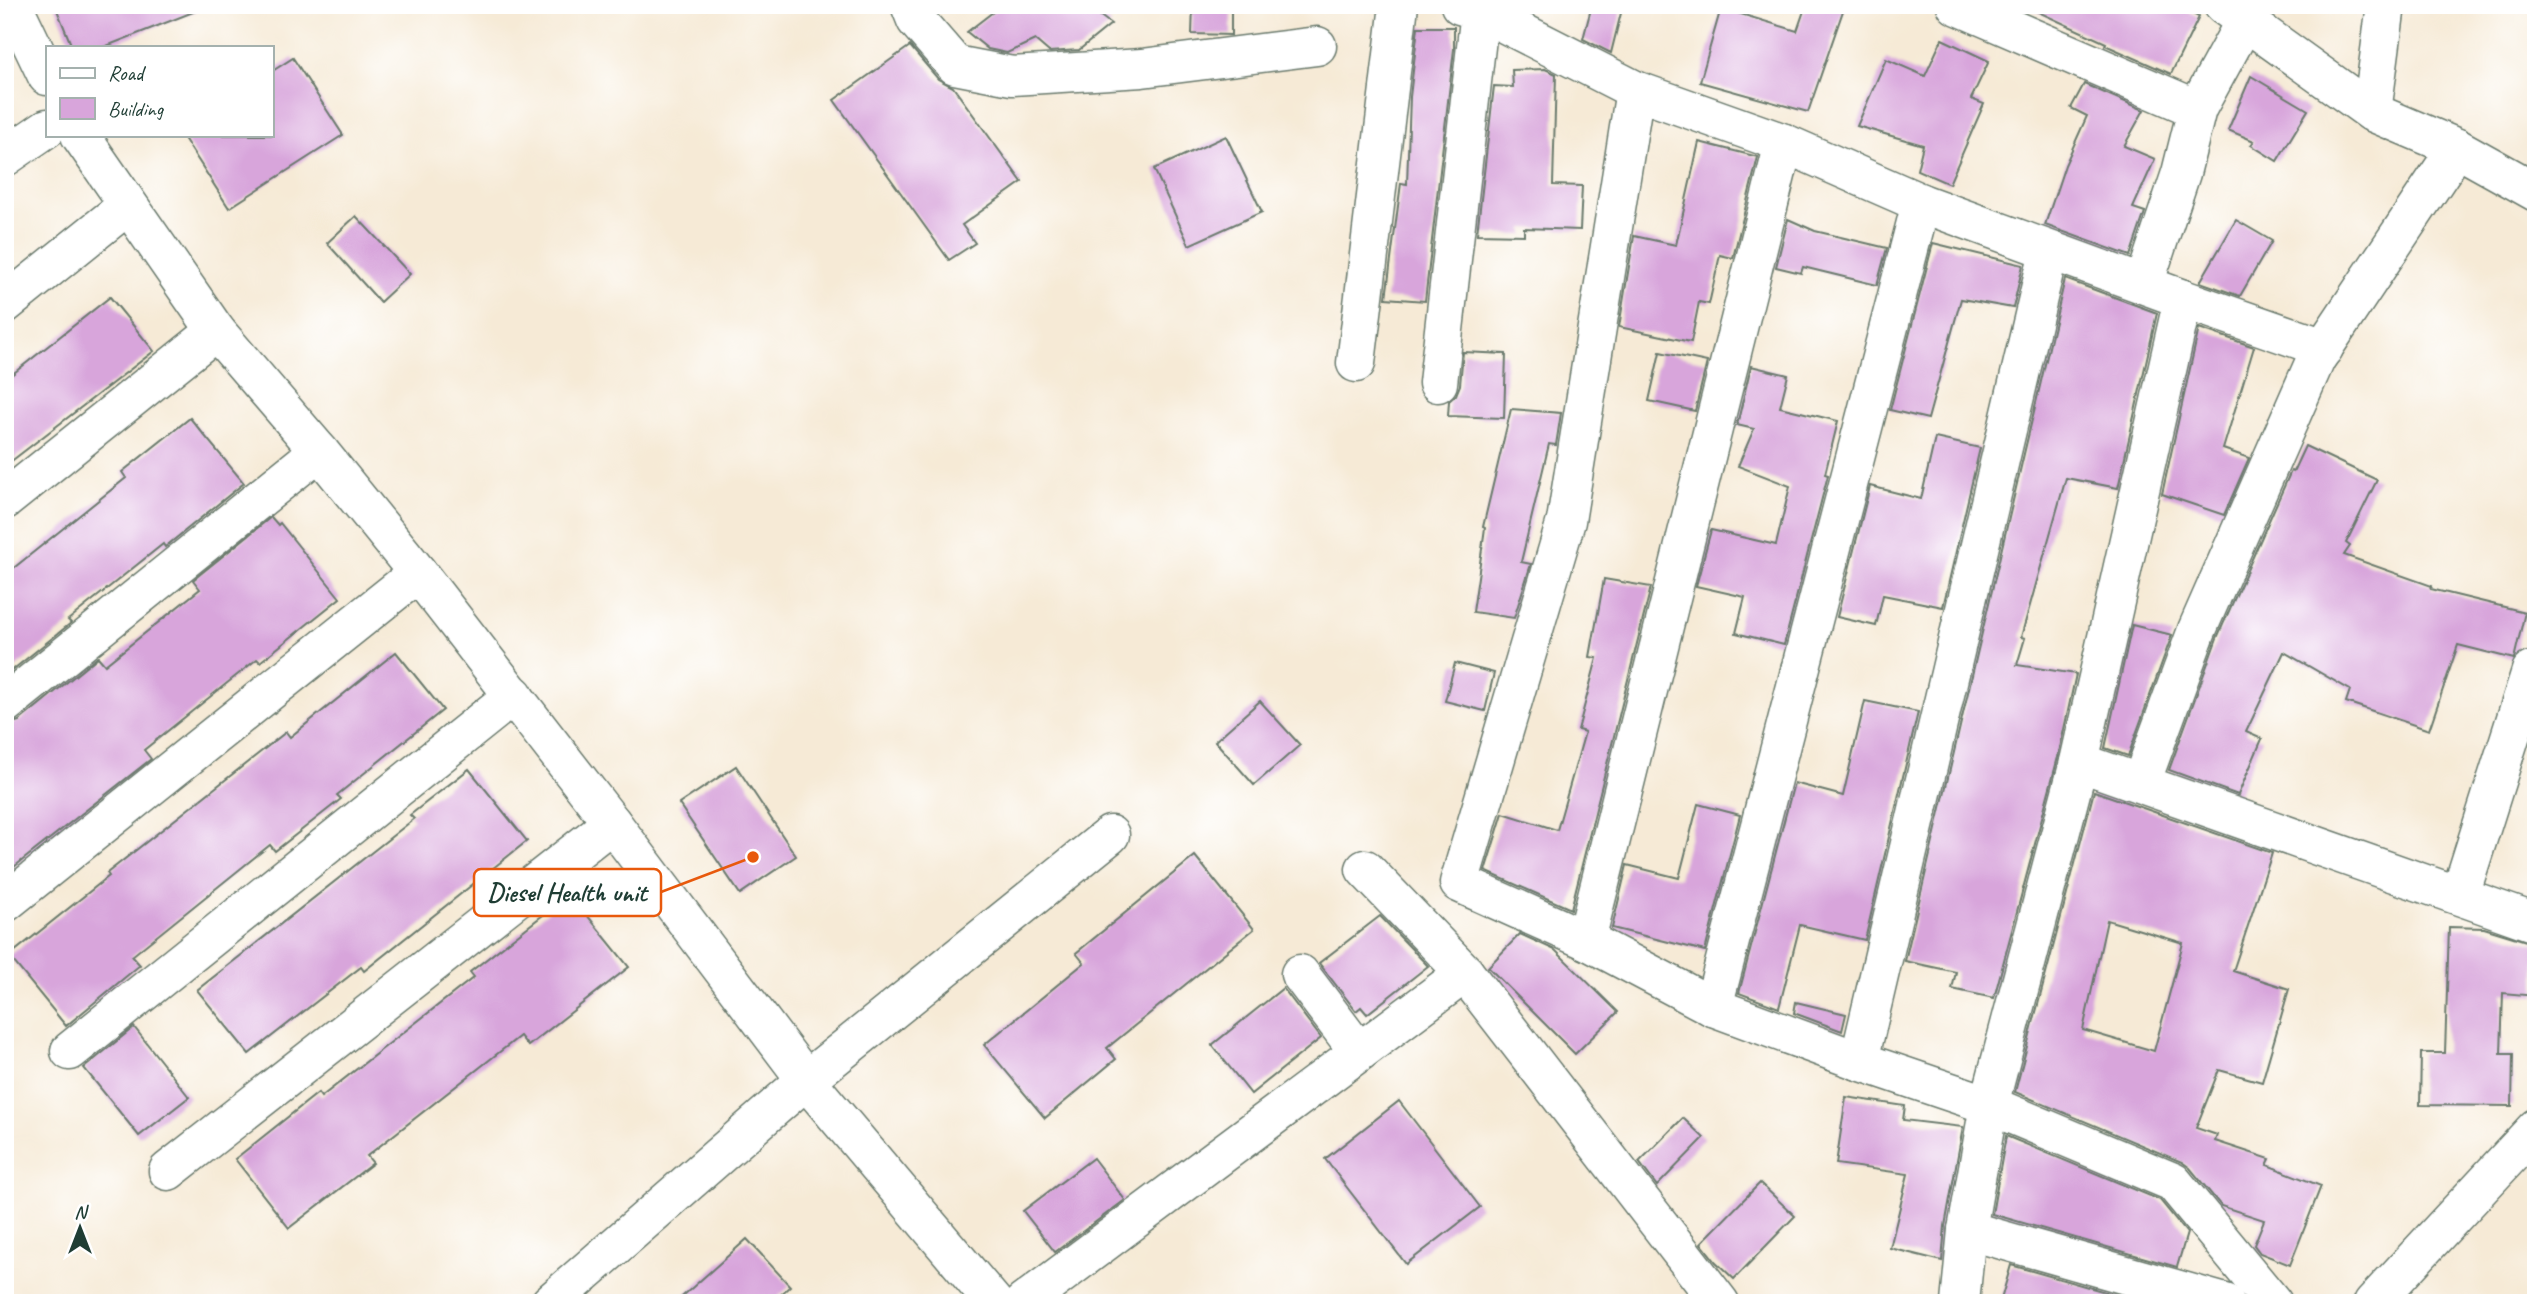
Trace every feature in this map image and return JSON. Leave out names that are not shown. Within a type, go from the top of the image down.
[{"type":"street","points":[[13,5],[46,74]]},
{"type":"street","points":[[909,5],[916,20],[955,65],[1012,76],[1142,68],[1317,46]]},
{"type":"street","points":[[1356,363],[1399,5]]},
{"type":"street","points":[[1956,5],[2197,109]]},
{"type":"street","points":[[2372,112],[2386,5]]},
{"type":"street","points":[[1438,383],[1470,8],[1635,90],[1784,143],[1921,203],[2049,251],[2324,348]]},
{"type":"street","points":[[2144,284],[2181,173],[2197,109],[2234,13],[2372,112],[2457,148],[2536,192]]},
{"type":"street","points":[[1635,90],[1566,521],[1458,883],[1586,940],[1713,1007],[1989,1105],[2173,1182],[2273,1303]]},
{"type":"street","points":[[5,157],[46,129]]},
{"type":"street","points":[[81,136],[216,331],[319,451],[418,573],[612,822],[806,1080],[994,1303]]},
{"type":"street","points":[[1586,940],[1784,143]]},
{"type":"street","points":[[2141,783],[2197,630],[2316,359],[2457,148]]},
{"type":"street","points":[[1713,1007],[1921,203]]},
{"type":"street","points":[[5,304],[128,205]]},
{"type":"street","points":[[1859,1061],[2049,251]]},
{"type":"street","points":[[1961,1303],[1967,1230],[1989,1105],[2079,762],[2183,299]]},
{"type":"street","points":[[5,500],[216,331]]},
{"type":"street","points":[[5,704],[319,451]]},
{"type":"street","points":[[5,903],[418,573]]},
{"type":"street","points":[[2460,895],[2531,671]]},
{"type":"street","points":[[70,1051],[514,695]]},
{"type":"street","points":[[2079,762],[2536,923]]},
{"type":"street","points":[[168,1171],[612,822]]},
{"type":"street","points":[[550,1303],[806,1080],[1110,835]]},
{"type":"street","points":[[1365,869],[1465,973],[1720,1303]]},
{"type":"street","points":[[1023,1303],[1465,973]]},
{"type":"street","points":[[1300,974],[1359,1052]]},
{"type":"street","points":[[2373,1303],[2536,1128]]},
{"type":"street","points":[[1967,1230],[2225,1303]]},
{"type":"building","points":[[55,5],[206,7],[107,46],[72,46]]},
{"type":"building","points":[[1002,5],[1086,5],[1111,24],[1079,50],[1049,52],[1035,40],[1007,53],[988,49],[967,32]]},
{"type":"building","points":[[1193,5],[1231,5],[1231,35],[1192,34]]},
{"type":"building","points":[[1592,5],[1623,5],[1611,53],[1583,39]]},
{"type":"building","points":[[1806,5],[1845,5],[1808,112],[1700,82],[1721,8],[1797,31]]},
{"type":"building","points":[[2023,5],[2174,5],[2199,17],[2171,74]]},
{"type":"building","points":[[1418,27],[1454,27],[1454,49],[1425,301],[1386,298],[1401,183],[1407,184],[1410,97]]},
{"type":"building","points":[[1942,39],[1989,61],[1971,99],[1984,104],[1949,184],[1917,170],[1923,145],[1857,126],[1886,59],[1925,76]]},
{"type":"building","points":[[910,46],[938,79],[953,87],[1022,182],[962,225],[975,243],[949,260],[834,100]]},
{"type":"building","points":[[293,58],[343,135],[229,208],[183,136],[273,136],[273,71]]},
{"type":"building","points":[[1545,69],[1556,74],[1553,185],[1582,186],[1580,230],[1524,228],[1524,235],[1477,234],[1494,86],[1513,87],[1512,70]]},
{"type":"building","points":[[2251,76],[2308,110],[2277,161],[2251,145],[2254,141],[2228,130]]},
{"type":"building","points":[[2084,84],[2144,110],[2124,146],[2155,159],[2133,208],[2145,212],[2130,256],[2045,225],[2065,165],[2087,116],[2071,108]]},
{"type":"building","points":[[1226,136],[1262,212],[1189,245],[1154,169]]},
{"type":"building","points":[[1699,142],[1758,157],[1733,258],[1720,255],[1709,304],[1699,302],[1691,342],[1619,327],[1634,236],[1676,245]]},
{"type":"building","points":[[356,216],[410,274],[380,302],[327,243]]},
{"type":"building","points":[[1788,219],[1815,231],[1887,248],[1877,285],[1803,267],[1801,273],[1776,267]]},
{"type":"building","points":[[2236,220],[2272,241],[2240,296],[2200,282]]},
{"type":"building","points":[[1933,243],[2023,265],[2013,308],[1961,299],[1928,419],[1890,410]]},
{"type":"building","points":[[2065,279],[2157,313],[2118,488],[2066,478],[2021,637],[2025,638],[2017,665],[2076,674],[2058,757],[1994,998],[1952,989],[1956,972],[1905,961]]},
{"type":"building","points":[[110,297],[154,351],[5,466],[5,380]]},
{"type":"building","points":[[2199,328],[2254,347],[2223,449],[2249,458],[2224,515],[2162,494]]},
{"type":"building","points":[[1463,352],[1506,354],[1504,418],[1448,416],[1449,401],[1456,395],[1460,385]]},
{"type":"building","points":[[1660,352],[1707,362],[1695,411],[1649,401]]},
{"type":"building","points":[[1751,366],[1788,375],[1780,407],[1838,421],[1825,474],[1828,475],[1784,645],[1736,633],[1745,597],[1696,586],[1711,530],[1776,545],[1790,486],[1738,466],[1754,429],[1737,425]]},
{"type":"building","points":[[1511,409],[1561,413],[1556,445],[1549,444],[1521,562],[1531,564],[1514,618],[1473,612],[1485,528],[1483,527]]},
{"type":"building","points":[[190,418],[244,483],[68,620],[71,623],[5,676],[5,575],[126,478],[122,472]]},
{"type":"building","points":[[1935,438],[1980,448],[1943,607],[1883,595],[1876,626],[1837,617],[1870,486],[1921,499]]},
{"type":"building","points":[[2305,446],[2377,480],[2346,543],[2350,546],[2344,555],[2432,586],[2431,589],[2525,612],[2514,659],[2458,645],[2429,730],[2346,702],[2350,690],[2284,652],[2246,732],[2262,739],[2238,795],[2169,770],[2217,638],[2291,471],[2293,472]]},
{"type":"building","points":[[271,517],[278,525],[280,523],[340,598],[260,662],[257,659],[144,750],[151,759],[5,874],[5,725],[19,721],[98,657],[105,665],[200,589],[193,580]]},
{"type":"building","points":[[1604,579],[1651,587],[1571,909],[1485,871],[1503,813],[1557,830],[1585,732],[1578,730],[1597,658],[1590,657]]},
{"type":"building","points":[[2132,625],[2172,635],[2128,756],[2105,748]]},
{"type":"building","points":[[396,652],[443,710],[337,795],[341,799],[275,851],[270,845],[132,956],[140,965],[66,1026],[9,956],[109,876],[107,873],[286,732],[290,737]]},
{"type":"building","points":[[1455,663],[1494,673],[1485,711],[1445,701]]},
{"type":"building","points":[[1260,701],[1300,745],[1254,785],[1215,741]]},
{"type":"building","points":[[1865,701],[1918,712],[1865,940],[1800,925],[1779,1008],[1739,993],[1794,783],[1843,796]]},
{"type":"building","points":[[736,766],[796,856],[740,894],[679,804]]},
{"type":"building","points":[[469,769],[527,841],[364,971],[361,967],[249,1054],[197,990],[414,819],[410,815]]},
{"type":"building","points":[[2094,791],[2272,853],[2233,971],[2289,989],[2262,1082],[2219,1070],[2196,1128],[2217,1135],[2215,1141],[2270,1159],[2267,1165],[2321,1186],[2290,1265],[2260,1253],[2254,1245],[2264,1220],[2221,1206],[2182,1162],[2015,1092]],"holes":[[[2107,920],[2183,943],[2154,1051],[2083,1030]]]},
{"type":"building","points":[[1698,804],[1740,815],[1705,951],[1612,928],[1627,865],[1679,878]]},
{"type":"building","points":[[1195,856],[1254,929],[1107,1048],[1116,1059],[1045,1118],[984,1045],[1084,963],[1076,953]]},
{"type":"building","points":[[570,894],[629,967],[528,1046],[520,1036],[367,1156],[373,1163],[289,1228],[235,1159],[318,1093],[321,1097],[474,977],[470,972]]},
{"type":"building","points":[[1380,916],[1428,966],[1367,1014],[1361,1007],[1356,1011],[1319,963]]},
{"type":"building","points":[[2449,927],[2484,928],[2536,944],[2536,996],[2503,993],[2501,1054],[2513,1054],[2512,1106],[2420,1105],[2421,1053],[2445,1053]]},
{"type":"building","points":[[1520,934],[1555,950],[1618,1012],[1575,1054],[1488,967]]},
{"type":"building","points":[[1283,988],[1321,1038],[1251,1094],[1212,1045]]},
{"type":"building","points":[[1796,1002],[1846,1014],[1842,1031],[1794,1013]]},
{"type":"building","points":[[134,1027],[189,1097],[139,1136],[84,1068]]},
{"type":"building","points":[[1846,1097],[1905,1106],[1903,1120],[1963,1127],[1945,1226],[1942,1261],[1890,1248],[1908,1174],[1836,1164]]},
{"type":"building","points":[[1399,1101],[1480,1207],[1406,1264],[1325,1159]]},
{"type":"building","points":[[1683,1118],[1704,1138],[1657,1186],[1639,1162]]},
{"type":"building","points":[[2006,1136],[2160,1200],[2187,1233],[2177,1267],[1992,1214]]},
{"type":"building","points":[[1093,1158],[1125,1200],[1055,1252],[1023,1211]]},
{"type":"building","points":[[1760,1183],[1795,1216],[1734,1279],[1701,1243]]},
{"type":"building","points":[[747,1239],[790,1286],[772,1303],[675,1303]]},
{"type":"building","points":[[2011,1265],[2144,1303],[2000,1303]]},
{"type":"place","name":"Diesel Health unit","points":[[753,857]]}]
